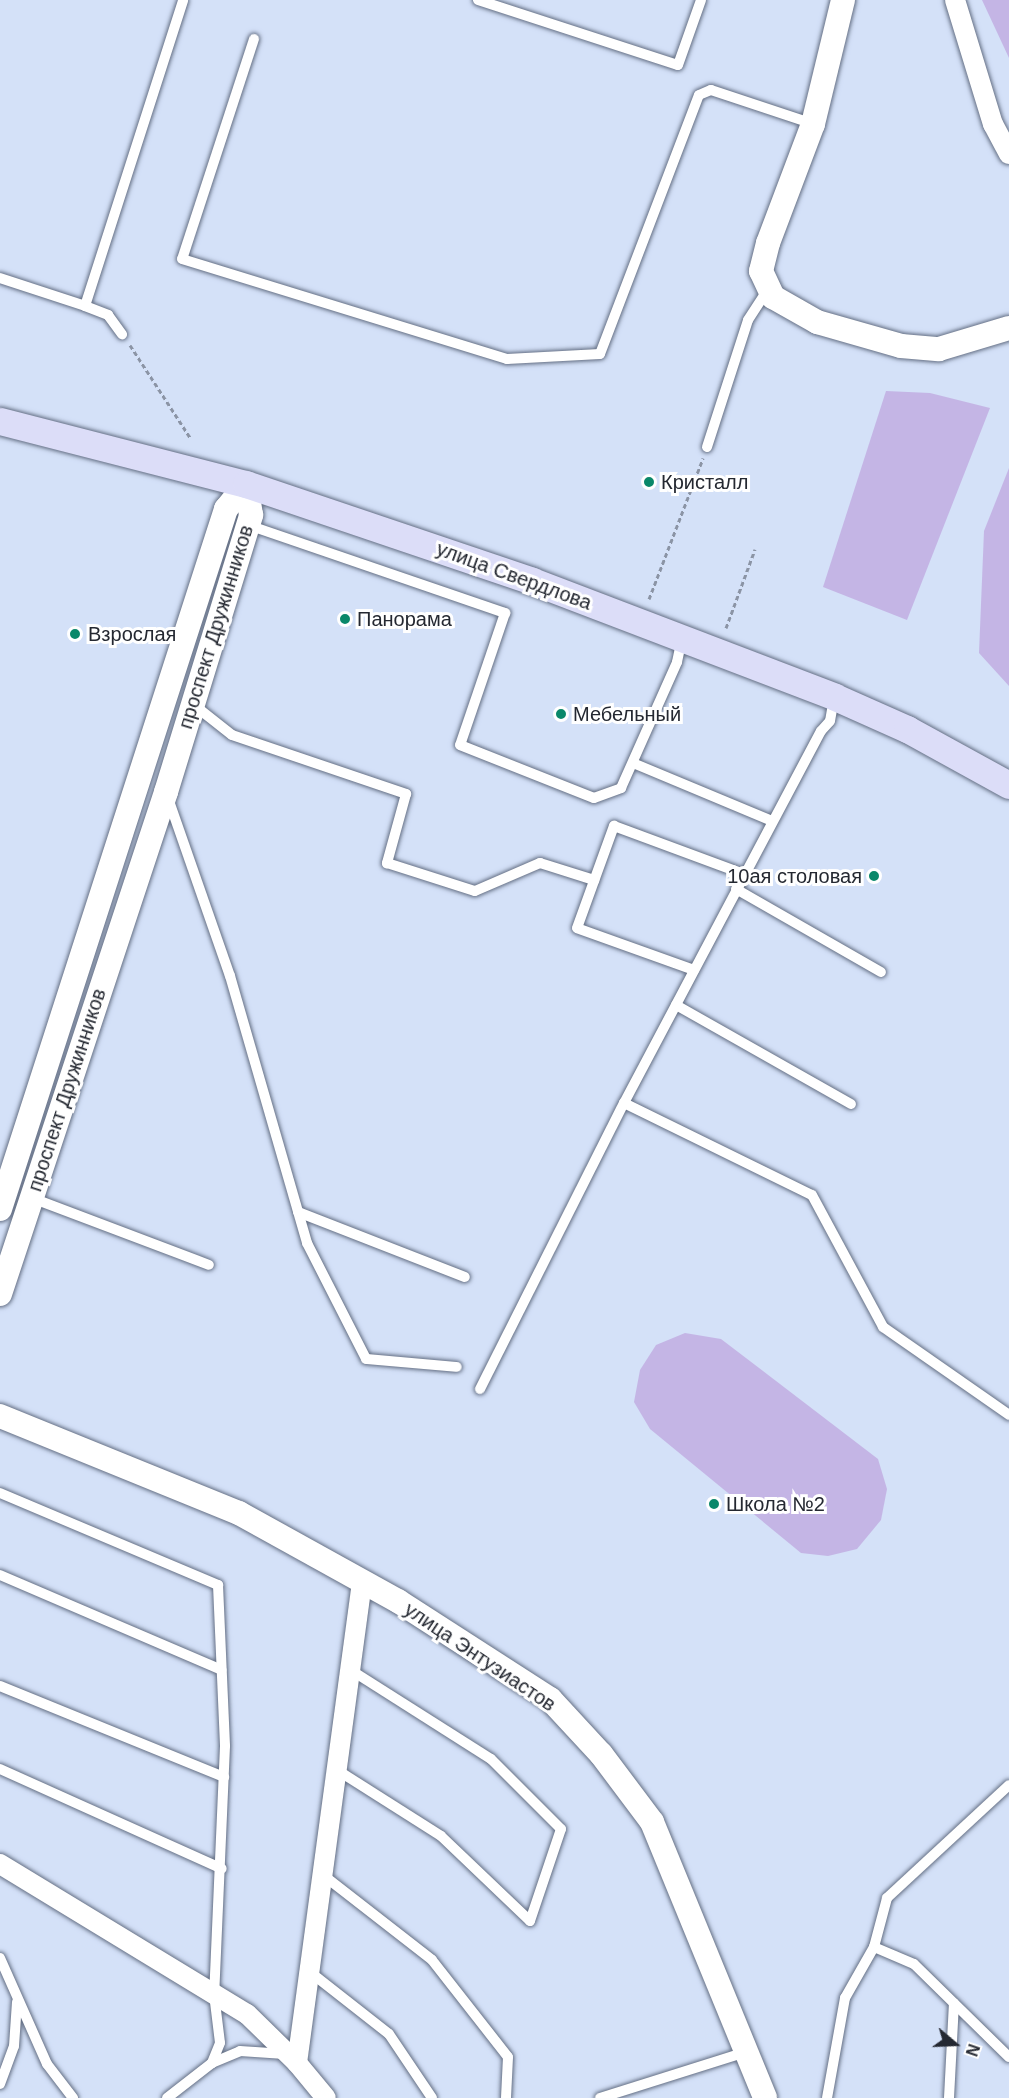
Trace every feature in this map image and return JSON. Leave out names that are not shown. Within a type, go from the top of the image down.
[{"type":"main road","name":"улица Свердлова","points":[[0,421],[246,484],[532,581],[834,697],[907,729],[1009,785]]},
{"type":"street","points":[[843,0],[813,124],[768,243],[761,271],[773,297],[818,322],[901,346],[939,348],[1009,328]]},
{"type":"street","points":[[955,0],[993,124],[1009,154]]},
{"type":"street","name":"проспект Дружинников","points":[[0,1294],[166,792],[248,525],[251,515],[246,484]]},
{"type":"street","name":"проспект Дружинников","points":[[0,1209],[226,509],[246,484]]},
{"type":"street","name":"улица Энтузиастов","points":[[0,1416],[239,1513],[458,1638],[550,1699],[601,1754],[652,1822],[765,2098]]},
{"type":"street","points":[[293,2059],[310,1972],[362,1582]]},
{"type":"street","points":[[0,1864],[247,2014],[293,2059],[326,2098]]},
{"type":"lane","points":[[85,306],[183,0]]},
{"type":"lane","points":[[478,0],[678,65],[701,0]]},
{"type":"lane","points":[[254,39],[182,259],[507,359],[600,354],[699,95],[711,90],[813,124]]},
{"type":"lane","points":[[0,278],[108,315],[122,334]]},
{"type":"lane","points":[[706,447],[748,320],[769,288]]},
{"type":"lane","points":[[248,525],[505,613],[460,745],[594,798],[621,788],[677,662],[682,638]]},
{"type":"lane","points":[[480,1389],[624,1103],[820,731],[830,721],[834,697]]},
{"type":"lane","points":[[193,704],[232,735],[406,794],[387,863],[475,891],[540,863],[594,880]]},
{"type":"lane","points":[[633,763],[772,821]]},
{"type":"lane","points":[[166,792],[230,976],[307,1243],[366,1359],[458,1367]]},
{"type":"lane","points":[[694,970],[577,928],[614,826],[744,874]]},
{"type":"lane","points":[[736,890],[881,972]]},
{"type":"lane","points":[[676,1005],[851,1104]]},
{"type":"lane","points":[[624,1103],[812,1196],[884,1327],[1009,1415]]},
{"type":"lane","points":[[32,1198],[208,1265]]},
{"type":"lane","points":[[298,1212],[465,1277]]},
{"type":"lane","points":[[0,1493],[218,1585],[224,1777],[222,1869],[214,1994],[220,2043],[212,2063]]},
{"type":"lane","points":[[0,1575],[222,1670]]},
{"type":"lane","points":[[337,1770],[441,1836],[530,1921],[561,1829],[491,1759],[351,1670]]},
{"type":"lane","points":[[0,1686],[224,1777]]},
{"type":"lane","points":[[0,1769],[222,1869]]},
{"type":"lane","points":[[827,2098],[845,1998],[874,1947],[887,1898],[1009,1785]]},
{"type":"lane","points":[[323,1875],[432,1960],[508,2057],[506,2098]]},
{"type":"lane","points":[[874,1947],[914,1964],[1009,2057]]},
{"type":"lane","points":[[0,1958],[47,2064],[73,2098]]},
{"type":"lane","points":[[310,1972],[389,2034],[432,2098]]},
{"type":"lane","points":[[0,2084],[14,2046],[17,1999]]},
{"type":"lane","points":[[949,2098],[954,2003]]},
{"type":"lane","points":[[167,2098],[212,2063],[240,2051],[293,2059]]},
{"type":"lane","points":[[600,2098],[747,2052]]},
{"type":"path","points":[[136,354],[191,439]]},
{"type":"path","points":[[649,599],[706,447]]},
{"type":"path","points":[[726,628],[755,549]]},
{"type":"shaded area","points":[[982,0],[1009,0],[1009,58]]},
{"type":"shaded area","points":[[886,391],[930,393],[990,408],[907,620],[823,587]]},
{"type":"shaded area","points":[[1009,468],[1009,686],[979,653],[984,531]]},
{"type":"shaded area","points":[[685,1333],[721,1339],[878,1459],[887,1489],[881,1520],[857,1549],[828,1556],[801,1553],[650,1429],[634,1402],[640,1370],[656,1345]]},
{"type":"place","name":"Кристалл","points":[[649,482]]},
{"type":"place","name":"Панорама","points":[[345,619]]},
{"type":"place","name":"Взрослая","points":[[75,634]]},
{"type":"place","name":"Мебельный","points":[[561,714]]},
{"type":"place","name":"10ая столовая","points":[[874,876]]},
{"type":"place","name":"Школа №2","points":[[714,1504]]}]
